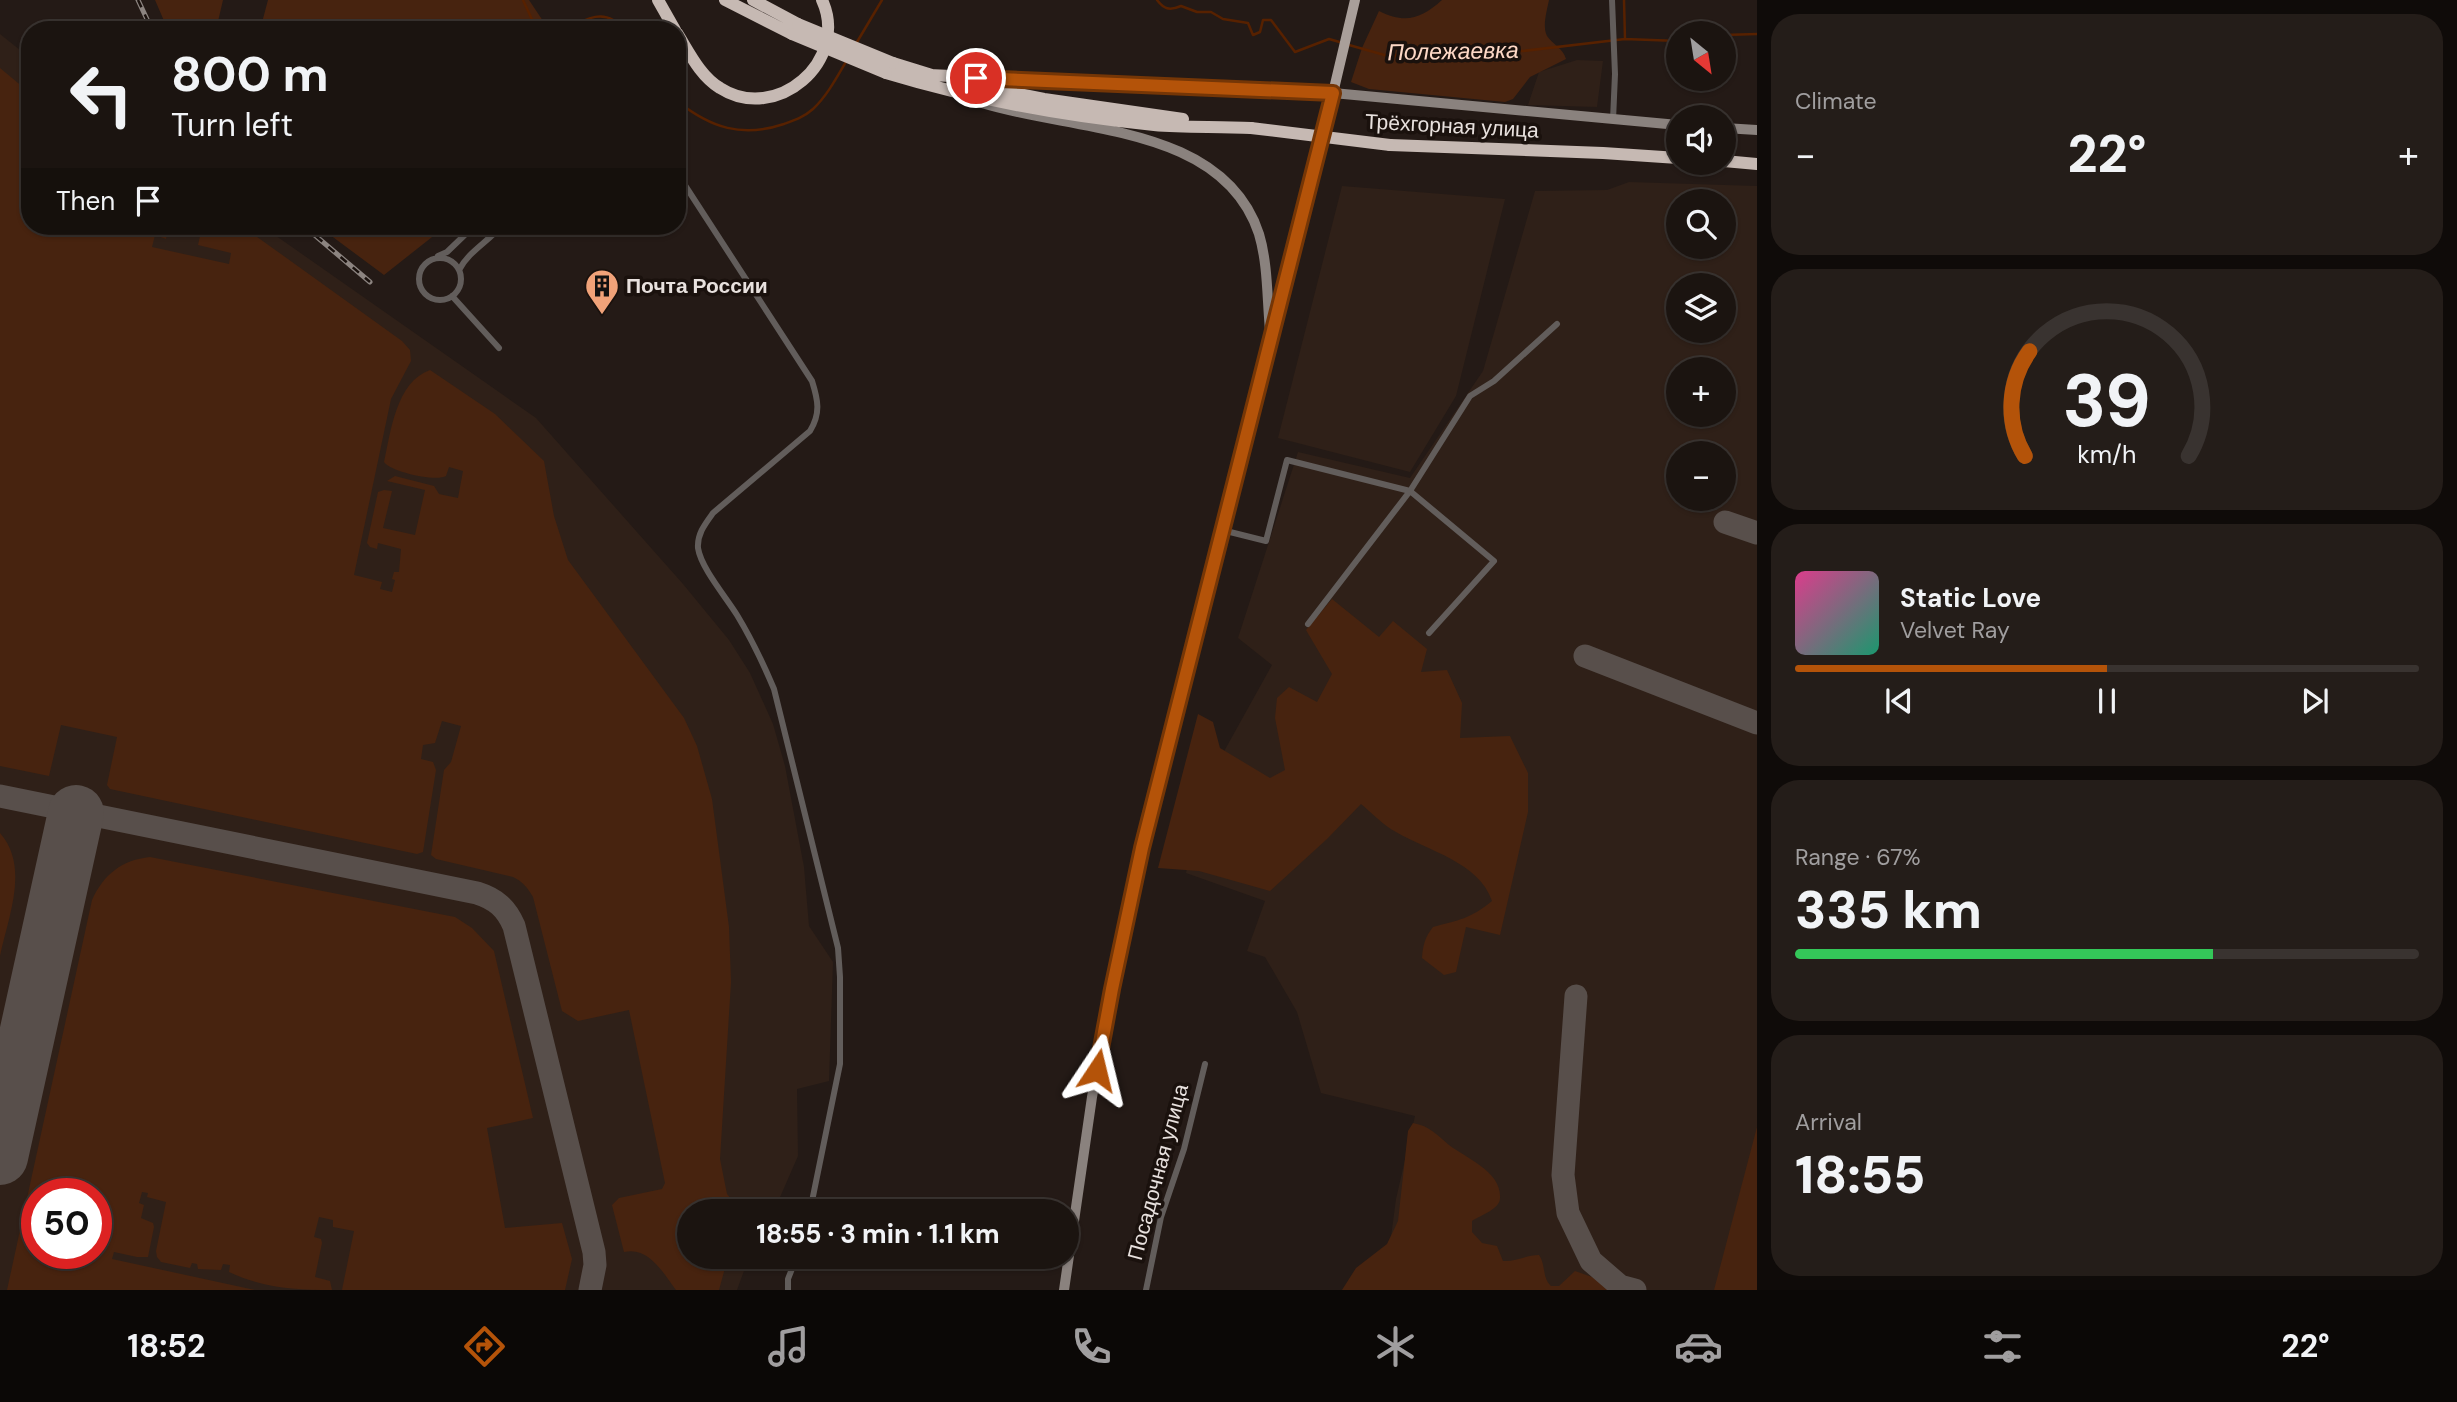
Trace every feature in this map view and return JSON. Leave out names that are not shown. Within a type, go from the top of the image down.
[{"type":"highway","points":[[658,0],[670,21]]},
{"type":"highway","points":[[724,0],[889,68],[928,80],[1333,93]]},
{"type":"highway","points":[[753,0],[795,29]]},
{"type":"highway","points":[[686,47],[709,79],[721,89],[737,96],[757,99],[777,95],[794,88],[807,77],[821,57],[828,37],[826,9],[822,0]]},
{"type":"highway","name":"Трёхгорная улица","points":[[928,80],[1046,109],[1156,125],[1251,128],[1390,145],[1666,157]]},
{"type":"highway","points":[[1736,162],[1757,164]]},
{"type":"main road","points":[[1064,1290],[1092,1097],[1142,848],[1355,0]]},
{"type":"main road","points":[[928,80],[1000,109],[1171,147],[1210,167],[1241,199],[1260,237],[1271,338]]},
{"type":"main road","points":[[1333,93],[1666,124]]},
{"type":"main road","points":[[1736,129],[1757,130]]},
{"type":"street","points":[[1612,0],[1615,53],[1613,120]]},
{"type":"street","points":[[686,187],[812,380],[818,407],[817,419],[810,431],[713,513],[699,537],[698,550],[759,654],[774,689],[838,948],[840,1064],[812,1199]]},
{"type":"street","points":[[465,235],[447,252],[423,265],[418,277],[419,284],[432,299],[452,296],[460,285],[459,270],[466,258],[494,235]]},
{"type":"street","points":[[435,258],[450,260],[459,270]]},
{"type":"street","points":[[452,296],[499,348]]},
{"type":"street","points":[[1308,624],[1410,491],[1470,396],[1494,381],[1557,324]]},
{"type":"street","points":[[1222,530],[1266,541],[1287,460],[1410,491],[1494,561],[1429,633]]},
{"type":"street","name":"Посадочная улица","points":[[1146,1290],[1161,1217],[1184,1149],[1205,1064]]},
{"type":"street","points":[[788,1290],[792,1269]]},
{"type":"shaded area","points":[[155,0],[223,0],[218,21],[164,21]]},
{"type":"shaded area","points":[[268,0],[529,0],[543,21],[262,21]]},
{"type":"shaded area","points":[[1442,0],[1549,0],[1545,18],[1547,36],[1563,52],[1566,59],[1530,77],[1513,99],[1505,102],[1369,89],[1351,82],[1362,48],[1379,11],[1397,17],[1412,18],[1427,12]]},
{"type":"shaded area","points":[[0,34],[21,51],[21,235],[275,235],[536,418],[683,584],[729,640],[750,673],[773,724],[785,766],[804,867],[809,926],[833,962],[829,1081],[797,1089],[798,1156],[779,1199],[677,1199],[677,1269],[745,1269],[737,1290],[0,1290]]},
{"type":"shaded area","points":[[1577,60],[1603,61],[1597,107],[1528,105],[1539,72]]},
{"type":"shaded area","points":[[0,68],[21,86],[21,235],[155,235],[152,247],[229,264],[231,253],[198,245],[200,236],[195,235],[255,235],[402,341],[410,350],[411,361],[391,399],[354,575],[382,582],[380,589],[392,592],[394,572],[399,572],[401,549],[378,543],[377,549],[367,543],[378,492],[392,491],[383,528],[415,535],[425,490],[387,481],[395,476],[434,486],[439,494],[458,498],[463,471],[449,467],[446,476],[441,478],[424,477],[395,469],[384,462],[402,396],[419,376],[430,370],[495,414],[544,461],[554,516],[568,560],[684,718],[697,746],[712,799],[729,927],[731,982],[720,1159],[727,1194],[731,1199],[677,1199],[677,1269],[725,1269],[719,1290],[676,1290],[648,1257],[633,1251],[624,1252],[612,1205],[619,1198],[662,1189],[665,1183],[629,1010],[578,1021],[562,1011],[533,897],[527,888],[513,877],[436,859],[431,855],[444,770],[451,762],[461,726],[442,721],[435,743],[423,745],[421,759],[433,762],[436,770],[423,852],[417,854],[110,789],[107,785],[117,737],[61,725],[49,776],[0,766]]},
{"type":"shaded area","points":[[1629,182],[1757,186],[1757,1290],[1384,1290],[1396,1199],[1415,1116],[1321,1093],[1297,1012],[1265,957],[1247,951],[1265,901],[1186,873],[1207,782],[1272,665],[1238,638],[1298,452],[1410,478],[1483,371],[1535,191],[1607,190]]},
{"type":"shaded area","points":[[1342,186],[1505,199],[1456,396],[1410,472],[1278,438]]},
{"type":"shaded area","points":[[330,235],[435,235],[384,275]]},
{"type":"shaded area","points":[[1332,599],[1379,637],[1393,621],[1427,649],[1421,672],[1447,670],[1462,703],[1460,738],[1510,736],[1528,773],[1528,812],[1500,935],[1466,927],[1456,972],[1444,975],[1422,958],[1425,941],[1433,927],[1471,915],[1492,901],[1485,888],[1476,876],[1464,867],[1391,829],[1361,804],[1270,891],[1199,871],[1158,868],[1198,714],[1213,722],[1220,748],[1270,778],[1285,770],[1275,718],[1277,698],[1289,687],[1317,702],[1332,674],[1306,630]]},
{"type":"shaded area","points":[[0,833],[9,846],[15,877],[0,956]]},
{"type":"shaded area","points":[[150,857],[455,917],[472,928],[494,951],[533,1118],[487,1128],[505,1228],[562,1223],[572,1259],[565,1290],[342,1290],[354,1231],[333,1227],[333,1220],[319,1217],[314,1237],[321,1239],[322,1243],[315,1277],[330,1281],[332,1290],[267,1285],[229,1272],[230,1265],[223,1264],[221,1270],[198,1269],[197,1264],[192,1263],[190,1268],[161,1262],[156,1251],[166,1202],[147,1197],[148,1193],[142,1192],[139,1203],[144,1205],[141,1218],[153,1223],[154,1227],[148,1257],[114,1252],[112,1259],[112,1178],[31,1178],[92,900],[108,876],[131,861]]},
{"type":"shaded area","points":[[1413,1123],[1433,1131],[1482,1167],[1495,1181],[1499,1189],[1499,1202],[1494,1209],[1472,1221],[1472,1232],[1482,1243],[1497,1246],[1503,1261],[1539,1255],[1546,1279],[1551,1286],[1559,1286],[1575,1271],[1629,1290],[1342,1290],[1356,1268],[1387,1244],[1398,1221],[1408,1131]]},
{"type":"shaded area","points":[[1757,1127],[1757,1290],[1714,1290]]},
{"type":"shaded area","points":[[21,1226],[21,1269],[112,1269],[112,1259],[255,1290],[7,1290]]},
{"type":"waterway","name":"Полежаевка","points":[[523,0],[533,21]]},
{"type":"waterway","name":"Полежаевка","points":[[857,42],[882,0]]},
{"type":"waterway","name":"Полежаевка","points":[[1157,0],[1167,8],[1181,6],[1197,12],[1211,12],[1223,19],[1248,23],[1253,35],[1260,32],[1263,20],[1271,20],[1295,52],[1329,39],[1343,43]]},
{"type":"waterway","name":"Полежаевка","points":[[1624,0],[1625,39]]},
{"type":"waterway","name":"Полежаевка","points":[[583,21],[595,17],[614,21]]},
{"type":"waterway","name":"Полежаевка","points":[[1736,35],[1757,34]]},
{"type":"waterway","name":"Полежаевка","points":[[1349,45],[1388,56],[1464,51],[1523,51],[1625,39],[1666,41]]},
{"type":"waterway","name":"Полежаевка","points":[[686,107],[702,118],[728,128],[754,130],[784,124],[813,109],[847,60]]},
{"type":"taxiway","points":[[1725,522],[1757,533]]},
{"type":"taxiway","points":[[1585,656],[1757,723]]},
{"type":"taxiway","points":[[0,796],[477,893],[500,905],[514,926],[594,1252],[595,1265],[590,1290]]},
{"type":"taxiway","points":[[1576,996],[1563,1175],[1568,1213],[1591,1261],[1620,1286],[1635,1290]]},
{"type":"runway","points":[[0,1157],[76,813]]},
{"type":"railway","points":[[138,0],[148,21]]},
{"type":"railway","points":[[315,235],[370,282]]},
{"type":"place","name":"Почта России","points":[[602,316]]},
{"type":"route","points":[[976,78],[1333,93],[1142,848],[1097,1070]]}]
